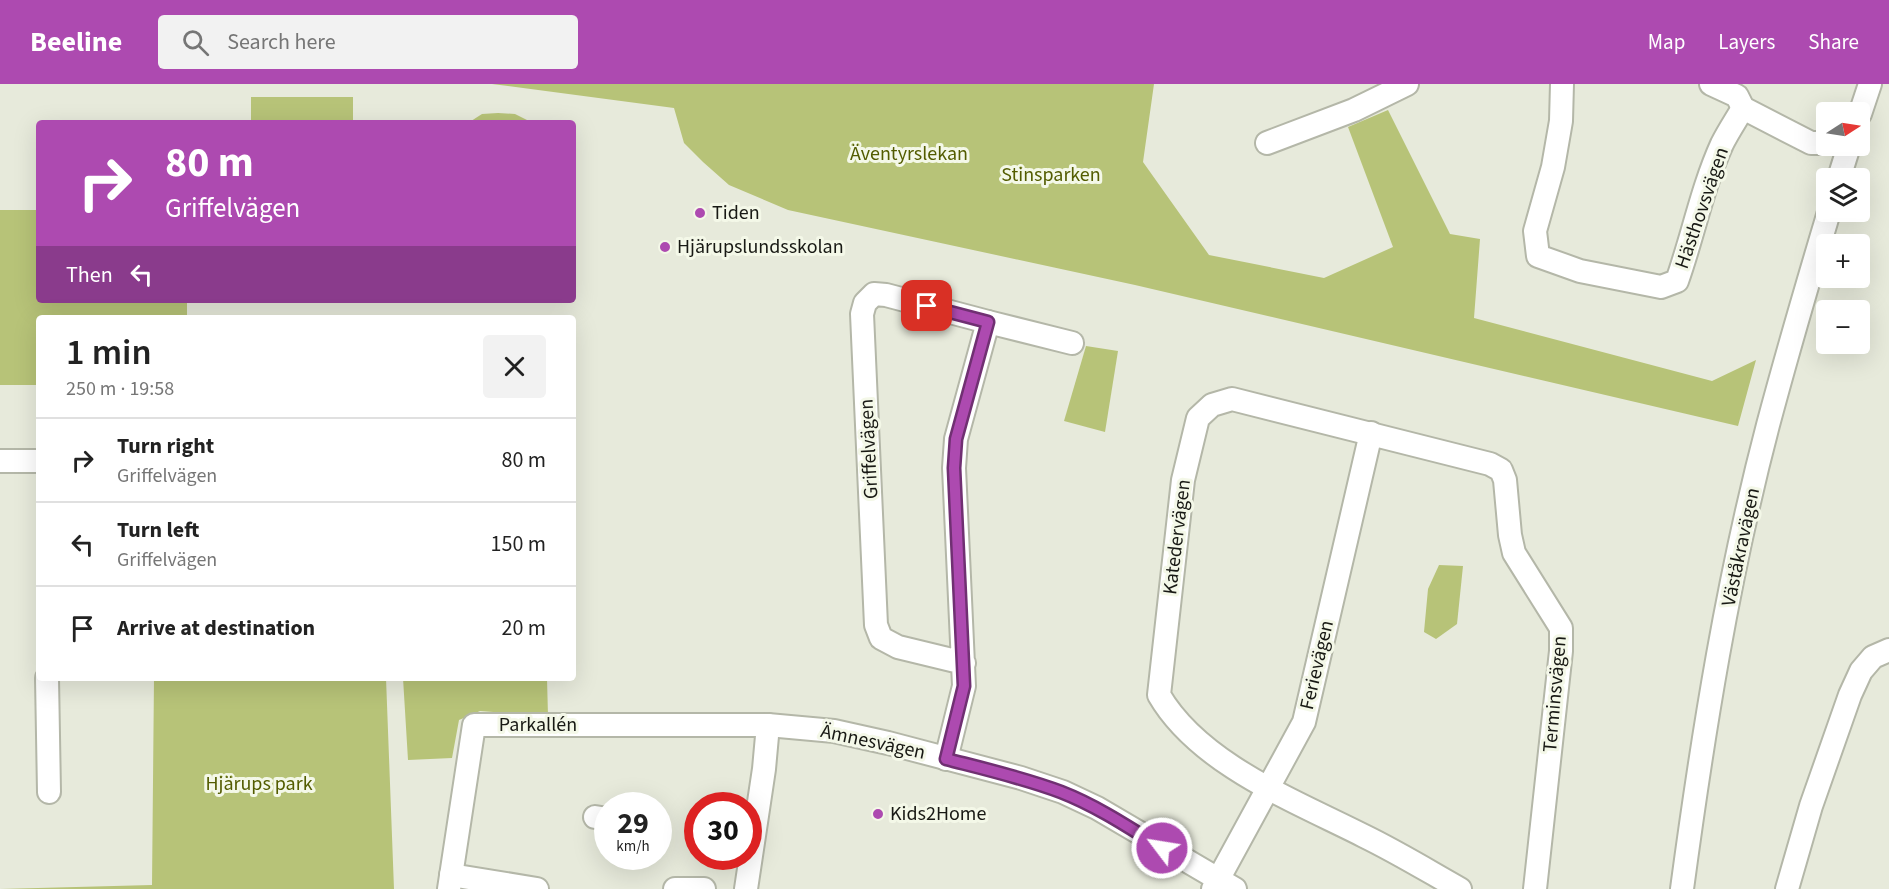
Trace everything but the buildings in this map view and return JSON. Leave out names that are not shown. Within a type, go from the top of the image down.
[{"type":"street","points":[[1267,143],[1354,110],[1407,84]]},
{"type":"street","name":"Hästhovsvägen","points":[[1562,84],[1561,121],[1553,167],[1535,231],[1538,256],[1580,271],[1661,287],[1677,281],[1689,247],[1703,192],[1740,96]]},
{"type":"street","points":[[1711,84],[1740,96],[1811,143],[1816,143]]},
{"type":"street","points":[[1864,102],[1870,84]]},
{"type":"street","name":"Väståkravägen","points":[[1682,889],[1701,756],[1730,593],[1768,427],[1826,222]]},
{"type":"street","name":"Griffelvägen","points":[[964,663],[898,647],[881,638],[876,625],[862,314],[865,303],[874,294],[886,296],[1072,343]]},
{"type":"street","points":[[946,759],[964,686],[954,468],[956,439],[988,322]]},
{"type":"street","name":"Katedervägen","points":[[1268,788],[1208,750],[1167,708],[1159,694],[1184,480],[1197,418],[1212,405],[1232,399],[1371,433]]},
{"type":"street","name":"Ferievägen","points":[[1222,886],[1268,788],[1304,722],[1371,433]]},
{"type":"street","name":"Terminsvägen","points":[[1371,433],[1490,464],[1501,470],[1505,480],[1514,553],[1520,566],[1561,627],[1561,651],[1535,889]]},
{"type":"street","points":[[0,461],[36,461]]},
{"type":"street","points":[[1787,889],[1811,806],[1850,695],[1861,671],[1873,657],[1889,650]]},
{"type":"street","points":[[47,681],[49,792]]},
{"type":"street","name":"Parkallén","points":[[450,882],[474,725],[768,725]]},
{"type":"street","points":[[746,889],[764,769],[768,725]]},
{"type":"street","name":"Ämnesvägen","points":[[768,725],[834,731],[888,742],[1021,778],[1063,792],[1096,808],[1222,886]]},
{"type":"street","points":[[1268,788],[1381,844],[1460,889]]},
{"type":"street","points":[[450,882],[537,889]]},
{"type":"street","points":[[675,889],[704,889]]},
{"type":"green space","name":"Stinsparken","points":[[492,84],[1154,84],[1143,162],[1209,255],[1324,278],[1393,247],[1348,127],[1388,110],[1450,234],[1480,239],[1474,318],[1712,381],[1756,360],[1738,426],[1135,285],[788,210],[729,185],[703,162],[684,143],[674,108]]},
{"type":"green space","points":[[251,97],[353,97],[353,120],[251,120]]},
{"type":"green space","points":[[482,114],[515,114],[527,120],[473,120]]},
{"type":"green space","points":[[0,210],[36,210],[36,303],[187,303],[187,315],[36,315],[36,385],[0,385]]},
{"type":"green space","points":[[1086,346],[1118,351],[1105,432],[1064,421]]},
{"type":"green space","points":[[1439,565],[1463,566],[1457,624],[1436,639],[1424,632],[1428,589]]},
{"type":"green space","name":"Hjärups park","points":[[154,681],[386,681],[394,889],[0,889],[152,885]]},
{"type":"green space","points":[[403,681],[547,681],[548,716],[480,711],[459,720],[452,758],[408,760]]},
{"type":"place","name":"Tiden","points":[[700,213]]},
{"type":"place","name":"Hjärupslundsskolan","points":[[665,247]]},
{"type":"place","name":"Kids2Home","points":[[878,814]]},
{"type":"route","points":[[927,306],[988,322],[956,439],[954,468],[964,686],[946,759],[1021,778],[1063,792],[1096,808],[1162,848]]},
{"type":"park label","name":"Äventyrslekan","points":[[909,154]]}]
